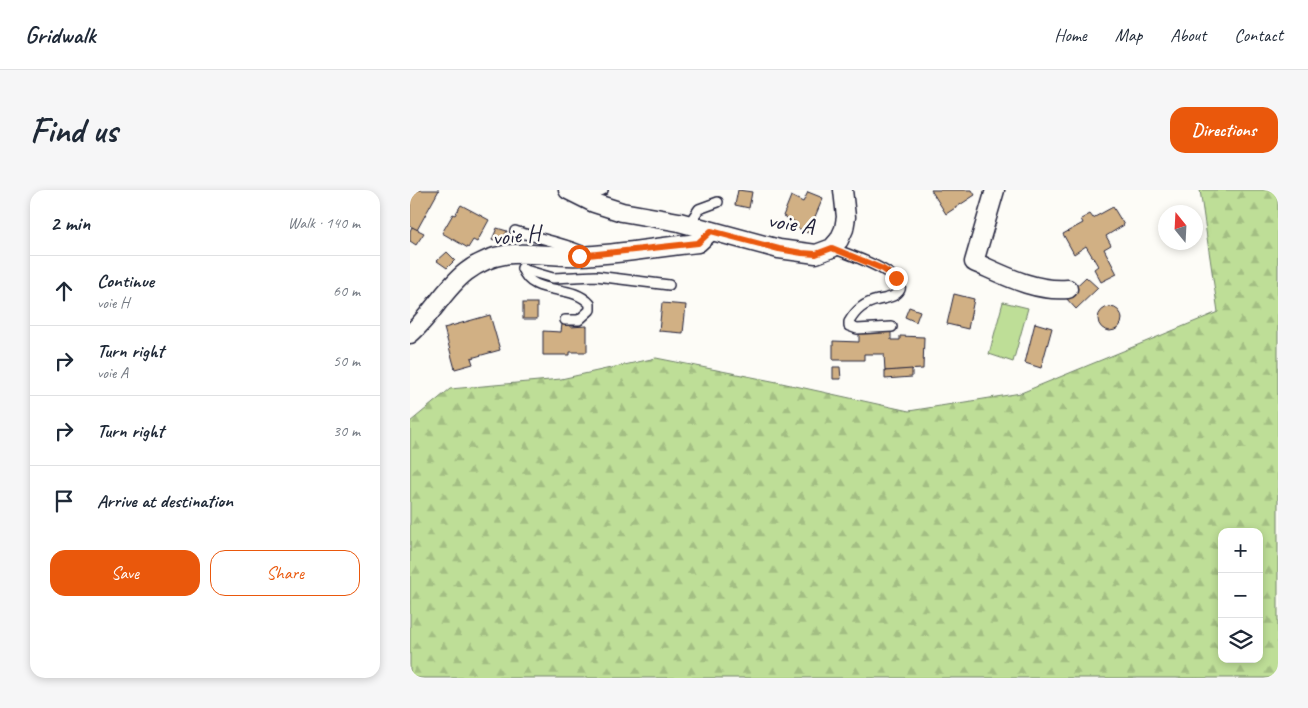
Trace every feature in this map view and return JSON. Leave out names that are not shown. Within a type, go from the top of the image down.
[{"type":"street","name":"voie A","points":[[568,190],[622,212],[688,224],[779,249],[816,254],[832,248],[839,240],[845,223],[843,190]]},
{"type":"street","points":[[995,190],[974,262],[1021,283],[1053,290],[1068,289]]},
{"type":"street","name":"voie H","points":[[410,334],[466,272],[482,262],[498,256],[520,261],[698,243],[711,231]]},
{"type":"lane","points":[[584,198],[603,190]]},
{"type":"lane","points":[[688,224],[698,209],[718,202]]},
{"type":"lane","points":[[514,231],[565,245],[591,255]]},
{"type":"lane","points":[[832,248],[883,269],[896,278],[900,284],[900,289],[894,296],[876,300],[860,307],[848,322],[849,326],[857,329],[892,327]]},
{"type":"lane","points":[[520,261],[553,278],[596,276],[669,284]]},
{"type":"lane","points":[[520,261],[524,274],[534,284],[550,289],[572,292],[583,296],[590,304],[590,310],[579,320],[565,320]]},
{"type":"green space","points":[[1200,190],[1278,190],[1278,678],[410,678],[410,422],[450,389],[561,379],[656,358],[909,411],[1021,393],[1218,312]]},
{"type":"green space","points":[[1003,302],[1028,308],[1013,362],[989,354]]},
{"type":"building","points":[[410,190],[439,190],[417,230],[410,226]]},
{"type":"building","points":[[738,190],[752,192],[749,208],[735,205]]},
{"type":"building","points":[[931,190],[972,190],[975,195],[946,214]]},
{"type":"building","points":[[808,192],[823,198],[808,233],[796,227],[797,223],[783,216],[791,196],[803,202]]},
{"type":"building","points":[[461,205],[489,220],[477,242],[473,240],[468,248],[442,233],[453,214],[455,215]]},
{"type":"building","points":[[1113,207],[1124,225],[1106,236],[1111,245],[1104,249],[1117,274],[1101,282],[1094,269],[1098,266],[1086,246],[1074,254],[1063,234],[1083,223],[1081,219],[1090,214],[1093,218]]},
{"type":"building","points":[[412,227],[424,233],[416,245],[410,241]]},
{"type":"building","points":[[497,228],[507,231],[504,238],[492,240]]},
{"type":"building","points":[[447,252],[455,260],[447,268],[437,261]]},
{"type":"building","points":[[1086,277],[1098,288],[1076,309],[1065,297]]},
{"type":"building","points":[[954,294],[974,299],[968,329],[947,324]]},
{"type":"building","points":[[523,303],[537,303],[537,319],[523,319]]},
{"type":"building","points":[[662,303],[686,305],[683,333],[659,331]]},
{"type":"building","points":[[909,307],[920,311],[916,322],[905,317]]},
{"type":"building","points":[[1110,307],[1119,310],[1122,319],[1119,328],[1110,331],[1101,328],[1098,319],[1101,310]]},
{"type":"building","points":[[490,315],[500,350],[471,358],[473,364],[455,369],[444,328]]},
{"type":"building","points":[[570,323],[570,327],[587,326],[587,352],[570,352],[570,355],[543,355],[543,331],[561,332],[562,324]]},
{"type":"building","points":[[1035,323],[1052,328],[1041,368],[1025,363]]},
{"type":"building","points":[[891,332],[891,340],[900,340],[900,336],[924,337],[923,369],[885,371],[884,354],[864,354],[864,360],[833,360],[833,341],[859,342],[859,333]]},
{"type":"building","points":[[833,367],[840,367],[841,379],[833,379]]},
{"type":"building","points":[[912,369],[912,377],[885,379],[885,371]]},
{"type":"route","points":[[579,256],[698,243],[711,231],[779,249],[802,253],[816,254],[832,248],[883,269],[896,278]]}]
